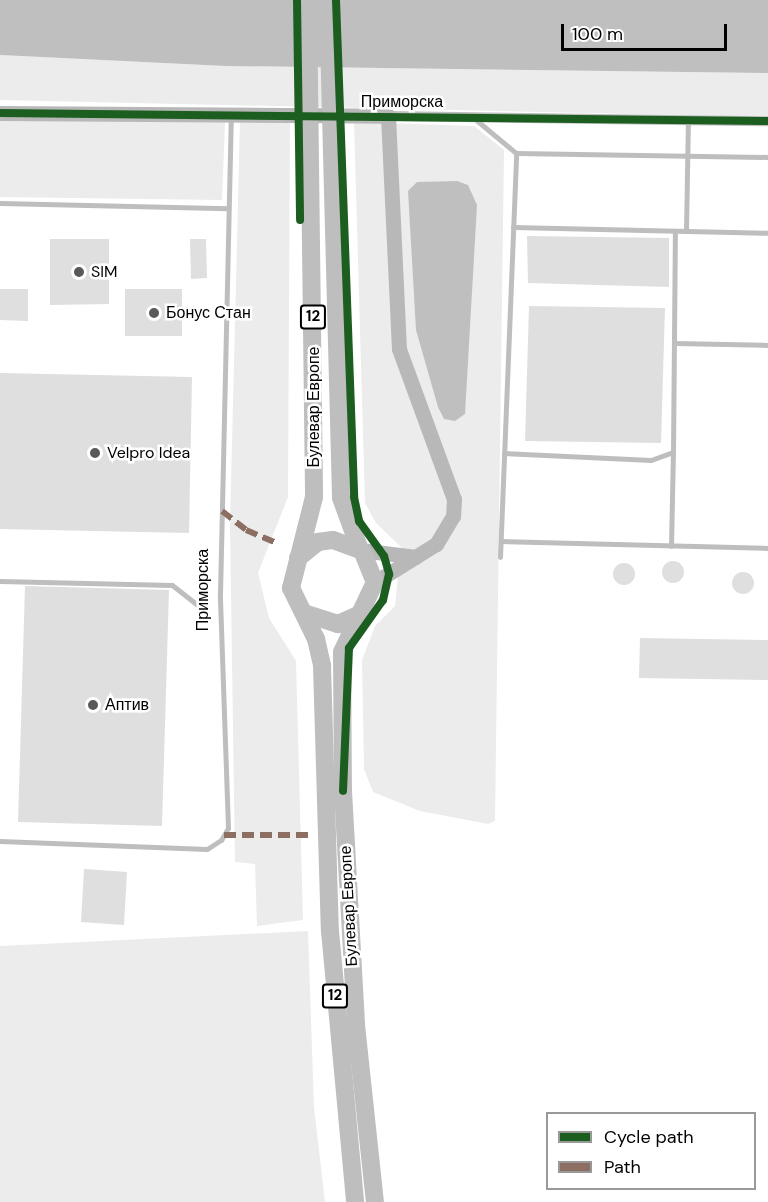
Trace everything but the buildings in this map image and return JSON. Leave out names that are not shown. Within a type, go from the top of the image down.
[{"type":"main road","name":"Булевар Европе","points":[[308,0],[314,496],[296,560],[291,588],[304,613],[322,666],[330,931],[356,1202]]},
{"type":"main road","name":"Булевар Европе","points":[[328,0],[341,498],[375,582],[342,652],[343,791],[356,1025],[375,1202]]},
{"type":"main road","points":[[296,560],[318,542],[333,540],[362,551]]},
{"type":"main road","points":[[304,613],[332,624],[360,614]]},
{"type":"street","name":"Приморска","points":[[0,113],[388,116],[469,114],[768,121]]},
{"type":"street","points":[[375,582],[416,557],[446,531],[454,499],[399,349],[388,116]]},
{"type":"street","points":[[362,551],[416,557]]},
{"type":"lane","points":[[469,114],[516,153],[768,157]]},
{"type":"lane","name":"Приморска","points":[[0,842],[207,849],[221,840],[228,828],[220,607],[231,115]]},
{"type":"lane","points":[[686,231],[688,119]]},
{"type":"lane","points":[[500,556],[516,153]]},
{"type":"lane","points":[[0,203],[228,208]]},
{"type":"lane","points":[[513,227],[768,233]]},
{"type":"lane","points":[[671,546],[675,231]]},
{"type":"lane","points":[[675,342],[768,345]]},
{"type":"lane","points":[[504,453],[651,460],[673,452]]},
{"type":"lane","points":[[501,541],[768,548]]},
{"type":"lane","points":[[0,580],[172,585],[200,607]]},
{"type":"shaded area","points":[[0,0],[768,0],[768,73],[225,66],[0,55]]},
{"type":"shaded area","points":[[0,55],[225,66],[768,73],[768,117],[0,100]]},
{"type":"shaded area","points":[[0,120],[225,122],[222,200],[0,197]]},
{"type":"shaded area","points":[[240,120],[290,120],[288,497],[258,573],[269,618],[296,661],[303,920],[257,926],[255,864],[235,862],[230,525]]},
{"type":"shaded area","points":[[354,122],[474,126],[504,150],[495,821],[488,824],[420,811],[373,792],[364,769],[362,660],[375,626],[395,606],[401,547],[376,523],[365,503]]},
{"type":"shaded area","points":[[457,181],[468,185],[477,205],[465,414],[455,421],[444,419],[438,407],[416,330],[408,191],[417,182]]},
{"type":"shaded area","points":[[308,931],[314,1107],[325,1202],[0,1202],[0,946]]},
{"type":"marked path","points":[[222,511],[246,530],[277,543]]},
{"type":"marked path","points":[[224,835],[311,835]]},
{"type":"cycle path","points":[[297,0],[300,220]]},
{"type":"cycle path","points":[[336,0],[354,497],[359,521],[384,556],[389,574],[383,600],[349,648],[343,791]]},
{"type":"cycle path","points":[[0,113],[768,121]]},
{"type":"place","name":"SIM","points":[[79,272]]},
{"type":"place","name":"Бонус Стан","points":[[154,313]]},
{"type":"place","name":"Velpro Idea","points":[[95,453]]},
{"type":"place","name":"Аптив","points":[[93,705]]}]
